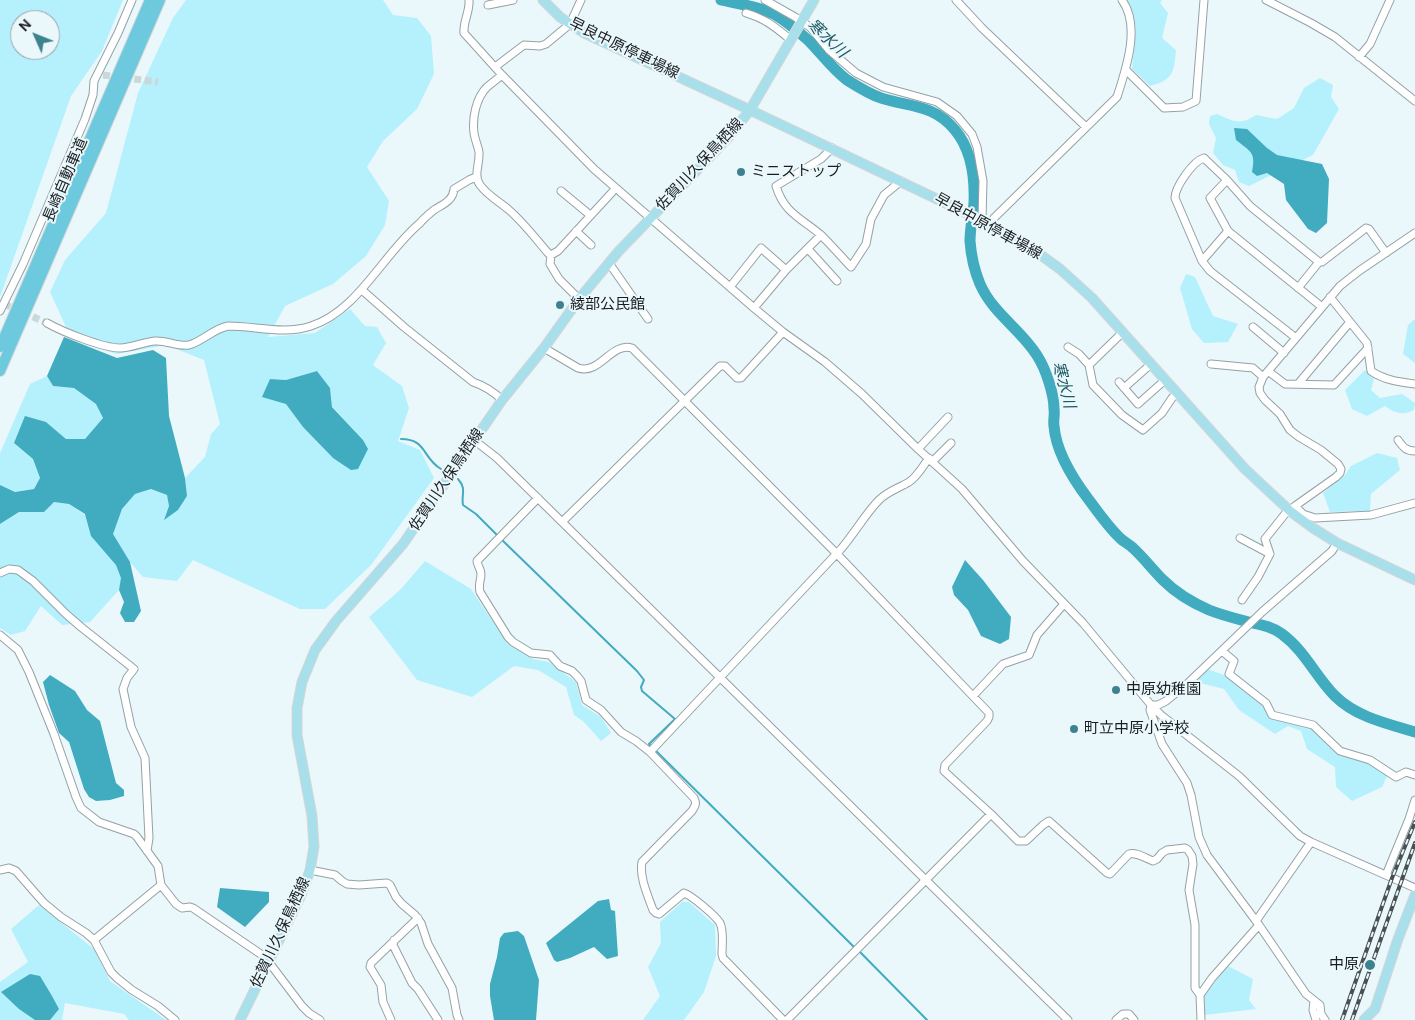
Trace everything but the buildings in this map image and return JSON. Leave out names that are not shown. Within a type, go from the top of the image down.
[{"type":"highway","name":"長崎自動車道","points":[[0,347],[150,0]]},
{"type":"highway","name":"長崎自動車道","points":[[0,371],[160,0]]},
{"type":"main road","name":"早良中原停車場線","points":[[543,0],[552,10],[584,33],[901,181],[1027,245],[1060,269],[1092,298],[1244,468],[1293,508],[1313,528],[1337,543],[1415,580]]},
{"type":"main road","name":"佐賀川久保鳥栖線","points":[[240,1020],[302,893],[310,870],[314,847],[312,816],[297,736],[298,708],[302,682],[315,650],[336,621],[403,544],[502,400],[544,348],[579,299],[609,263],[717,151],[750,110],[814,0]]},
{"type":"main road","points":[[1364,1020],[1375,1009],[1415,895]]},
{"type":"street","points":[[0,311],[23,264],[85,119],[93,95],[94,81],[100,74],[132,0]]},
{"type":"street","points":[[469,0],[469,9],[463,26],[464,33],[502,75],[594,169],[754,308],[862,394],[962,489],[1023,561],[1100,643],[1150,705],[1238,776],[1300,836],[1415,888]]},
{"type":"street","points":[[495,67],[524,45],[540,46],[546,44],[570,24],[581,0]]},
{"type":"street","points":[[765,0],[810,27],[838,59],[856,73],[883,87],[937,102],[957,116],[972,134],[977,146],[983,181],[986,223],[994,218],[1117,97],[1130,50],[1131,24],[1122,0]]},
{"type":"street","points":[[956,0],[982,28],[1086,127]]},
{"type":"street","points":[[1126,70],[1164,108],[1183,108],[1196,101],[1204,0]]},
{"type":"street","points":[[1266,0],[1335,37],[1415,101]]},
{"type":"street","points":[[1359,57],[1370,44],[1390,0]]},
{"type":"street","points":[[488,5],[509,1]]},
{"type":"street","points":[[746,13],[765,20],[791,40]]},
{"type":"street","points":[[502,75],[486,88],[475,110],[474,133],[479,152],[476,177],[497,202],[510,210],[548,253],[552,255]]},
{"type":"street","points":[[832,148],[821,159],[776,186],[779,197],[791,213],[821,235],[851,267],[866,244],[871,218],[884,194],[901,181]]},
{"type":"street","points":[[1296,338],[1210,271],[1202,261],[1176,203],[1176,190],[1197,161],[1204,158],[1250,206],[1319,262]]},
{"type":"street","points":[[47,324],[112,348],[129,347],[154,341],[182,346],[197,342],[220,328],[228,326],[293,330],[313,326],[338,311],[362,290],[396,245],[410,231],[434,210],[449,201],[454,190],[476,177]]},
{"type":"street","points":[[1227,180],[1210,198],[1228,232],[1322,307]]},
{"type":"street","points":[[579,299],[558,279],[550,264],[552,255],[558,251],[616,188]]},
{"type":"street","points":[[562,190],[590,215]]},
{"type":"street","points":[[1298,288],[1319,262],[1322,262],[1366,228],[1386,253]]},
{"type":"street","points":[[576,231],[591,245]]},
{"type":"street","points":[[1202,261],[1228,232]]},
{"type":"street","points":[[1242,600],[1258,577],[1270,554],[1264,539],[1285,514],[1340,473],[1341,468],[1321,450],[1290,430],[1280,414],[1260,393],[1259,387],[1266,374],[1330,297],[1349,279],[1415,233]]},
{"type":"street","points":[[754,308],[786,270],[821,235]]},
{"type":"street","points":[[730,287],[761,248],[786,270]]},
{"type":"street","points":[[808,249],[837,281]]},
{"type":"street","points":[[609,263],[648,318]]},
{"type":"street","points":[[362,290],[404,327],[473,382],[484,386],[502,400]]},
{"type":"street","points":[[1330,297],[1367,343],[1371,371],[1394,382],[1415,384]]},
{"type":"street","points":[[1298,384],[1350,322]]},
{"type":"street","points":[[1253,327],[1284,353]]},
{"type":"street","points":[[562,522],[720,366],[725,366],[737,378],[740,378],[783,332]]},
{"type":"street","points":[[1090,365],[1122,332]]},
{"type":"street","points":[[1068,347],[1079,354],[1090,365],[1093,385],[1122,415],[1143,430],[1162,413],[1177,393]]},
{"type":"street","points":[[544,348],[584,370],[598,365],[618,350],[632,348],[837,554],[989,713],[989,717],[945,765],[944,772],[991,814],[1013,837],[1021,842],[1026,841],[1049,821],[1110,874],[1129,854],[1138,854],[1153,861],[1167,850],[1185,848],[1188,850],[1192,856],[1193,864],[1189,890],[1195,926],[1195,988],[1200,995]]},
{"type":"street","points":[[1211,364],[1253,368],[1285,384],[1334,385],[1368,348]]},
{"type":"street","points":[[1124,388],[1151,364]]},
{"type":"street","points":[[1118,382],[1138,404],[1165,380]]},
{"type":"street","points":[[918,449],[948,417]]},
{"type":"street","points":[[474,440],[497,458],[538,498],[1068,1020]]},
{"type":"street","points":[[1398,440],[1403,448],[1415,451]]},
{"type":"street","points":[[650,752],[852,538],[878,501],[913,479],[930,460],[951,443]]},
{"type":"street","points":[[538,498],[477,561],[481,570],[478,587],[480,592],[513,642],[531,653],[550,655],[560,666],[572,671],[580,681],[586,700],[601,710],[621,732],[650,752],[694,798],[696,802],[692,812],[642,862],[642,875],[653,910],[659,914],[684,893],[693,898],[719,922],[723,958],[783,1020]]},
{"type":"street","points":[[1293,508],[1315,518],[1371,515],[1415,503]]},
{"type":"street","points":[[1240,538],[1270,554]]},
{"type":"street","points":[[1150,705],[1158,705],[1166,701],[1187,684],[1262,612],[1332,551],[1337,543]]},
{"type":"street","points":[[0,573],[5,570],[18,570],[33,581],[73,620],[134,669],[127,678],[123,689],[131,727],[146,758],[149,838],[147,851]]},
{"type":"street","points":[[973,696],[1003,664],[1029,655],[1037,635],[1064,604]]},
{"type":"street","points":[[0,635],[18,650],[29,672],[81,808],[99,822],[134,834],[158,866],[161,885],[179,907],[193,908],[265,957],[302,1006],[320,1020]]},
{"type":"street","points":[[1222,651],[1234,661],[1229,674],[1266,703],[1272,715],[1313,725],[1340,750],[1370,760],[1396,777],[1406,772],[1415,775]]},
{"type":"street","points":[[1150,705],[1162,744],[1187,783],[1199,837],[1207,855],[1258,923],[1306,994],[1320,1005],[1321,1014],[1325,1020]]},
{"type":"street","points":[[1386,875],[1415,800]]},
{"type":"street","points":[[787,1020],[991,814]]},
{"type":"street","points":[[1200,1020],[1200,995],[1258,923],[1310,842]]},
{"type":"street","points":[[0,870],[9,868],[16,871],[44,903],[94,940],[111,972],[117,978],[175,1020]]},
{"type":"street","points":[[310,870],[335,875],[348,884],[359,885],[387,882],[390,885],[402,904],[421,923],[428,944],[452,988],[456,1014],[459,1020]]},
{"type":"street","points":[[94,940],[161,885]]},
{"type":"street","points":[[391,1020],[383,1002],[381,984],[370,967],[373,960],[418,918]]},
{"type":"street","points":[[394,940],[393,945],[412,983],[418,988],[438,1020]]},
{"type":"street","points":[[1314,1001],[1313,1010],[1316,1020]]},
{"type":"street","points":[[1116,1020],[1123,1014],[1129,1014],[1134,1020]]},
{"type":"shaded area","points":[[0,0],[123,0],[102,51],[71,96],[0,297]]},
{"type":"shaded area","points":[[186,0],[383,0],[393,15],[417,18],[431,36],[434,74],[417,109],[383,141],[367,167],[389,201],[385,225],[366,256],[333,284],[285,306],[268,337],[315,333],[350,309],[365,326],[377,327],[386,343],[373,365],[402,386],[409,408],[398,441],[420,450],[434,478],[371,565],[325,609],[300,609],[193,560],[177,581],[143,577],[130,562],[119,590],[90,622],[62,625],[41,606],[25,631],[11,635],[0,628],[0,524],[19,512],[44,512],[54,502],[69,504],[112,534],[122,509],[135,494],[151,489],[167,495],[169,506],[164,519],[178,510],[187,496],[185,478],[205,457],[211,434],[220,424],[204,360],[166,345],[116,354],[71,338],[50,292],[65,260],[106,213],[138,93],[173,18]],"holes":[[[317,371],[330,388],[332,406],[363,440],[333,458],[303,427],[270,379],[286,380]]]},
{"type":"shaded area","points":[[1127,0],[1162,0],[1160,3],[1168,13],[1162,38],[1176,50],[1171,74],[1158,84],[1150,86],[1132,69],[1135,25],[1134,16]]},
{"type":"shaded area","points":[[1320,78],[1333,85],[1331,97],[1339,109],[1313,155],[1249,186],[1239,182],[1235,170],[1223,165],[1213,153],[1216,138],[1209,124],[1210,116],[1217,114],[1236,121],[1245,120],[1256,115],[1277,119],[1294,108],[1304,88]]},
{"type":"shaded area","points":[[1234,128],[1247,129],[1277,155],[1322,164],[1329,179],[1327,223],[1316,233],[1308,229],[1286,200],[1284,184],[1267,173],[1257,176],[1252,172],[1253,156],[1249,150],[1236,140]]},
{"type":"shaded area","points":[[1186,274],[1195,277],[1213,316],[1238,324],[1228,342],[1204,343],[1192,329],[1180,288]]},
{"type":"shaded area","points":[[1415,319],[1415,363],[1403,354],[1408,325]]},
{"type":"shaded area","points":[[64,337],[117,358],[153,350],[166,358],[169,416],[185,478],[187,496],[178,510],[164,520],[169,506],[167,495],[151,489],[135,494],[122,509],[113,534],[130,562],[141,611],[134,622],[125,622],[120,613],[124,602],[119,590],[121,578],[116,565],[91,536],[85,514],[69,504],[54,502],[44,512],[19,512],[0,524],[0,485],[15,492],[34,489],[40,478],[33,459],[14,443],[25,416],[46,422],[66,439],[85,439],[103,418],[96,404],[74,388],[53,386],[47,376]]},
{"type":"shaded area","points":[[1365,370],[1374,379],[1371,390],[1380,398],[1402,394],[1415,403],[1414,410],[1399,413],[1385,406],[1367,416],[1352,409],[1345,390]]},
{"type":"shaded area","points":[[317,371],[330,388],[332,407],[363,440],[368,449],[358,469],[351,470],[333,458],[303,427],[286,404],[262,397],[270,379],[286,380]]},
{"type":"shaded area","points":[[47,376],[53,386],[74,388],[97,404],[103,418],[85,439],[66,439],[46,422],[14,443],[33,459],[40,478],[34,489],[15,492],[0,485],[0,453],[30,384]]},
{"type":"shaded area","points":[[1377,453],[1397,458],[1400,470],[1371,494],[1370,511],[1330,512],[1323,493],[1345,475],[1351,466]]},
{"type":"shaded area","points":[[965,560],[1011,617],[1009,639],[1000,644],[981,636],[968,610],[954,595],[952,587]]},
{"type":"shaded area","points":[[425,561],[471,589],[507,643],[533,659],[549,662],[576,682],[582,705],[601,717],[611,733],[601,741],[584,722],[574,715],[566,687],[538,670],[514,666],[472,697],[417,680],[369,617],[401,589]]},
{"type":"shaded area","points":[[1207,669],[1230,677],[1264,706],[1270,717],[1311,728],[1340,754],[1370,763],[1387,776],[1382,787],[1352,801],[1336,787],[1335,767],[1307,749],[1301,731],[1288,726],[1275,734],[1239,710],[1224,689],[1200,683],[1198,677]]},
{"type":"shaded area","points":[[50,675],[75,691],[87,710],[100,721],[116,783],[124,790],[124,796],[96,801],[89,797],[84,789],[69,742],[59,733],[49,705],[43,682]]},
{"type":"shaded area","points":[[220,888],[269,892],[269,902],[245,927],[217,907]]},
{"type":"shaded area","points":[[609,899],[611,910],[615,911],[618,956],[607,959],[594,947],[570,958],[557,962],[554,960],[546,943],[598,901]]},
{"type":"shaded area","points":[[682,902],[689,902],[715,925],[716,956],[704,992],[684,1020],[643,1020],[660,996],[648,967],[661,943],[660,922]]},
{"type":"shaded area","points":[[39,905],[94,949],[110,981],[166,1020],[129,1020],[124,1014],[65,1003],[62,1020],[0,1020],[0,982],[28,962],[11,929]]},
{"type":"shaded area","points":[[518,931],[524,936],[539,980],[536,1020],[494,1020],[490,984],[500,938],[504,933]]},
{"type":"shaded area","points":[[1228,966],[1253,979],[1249,1000],[1256,1009],[1205,1015],[1204,995]]},
{"type":"shaded area","points":[[30,974],[40,976],[59,1009],[50,1020],[35,1020],[19,1009],[1,992]]},
{"type":"waterway","name":"寒水川","points":[[721,0],[755,7],[774,14],[809,41],[847,80],[877,96],[939,115],[955,130],[965,146],[973,174],[974,203],[970,241],[976,274],[992,304],[1024,338],[1041,362],[1053,396],[1055,436],[1058,446],[1071,474],[1116,534],[1137,552],[1168,585],[1191,601],[1213,611],[1267,627],[1282,634],[1297,648],[1322,681],[1343,703],[1362,715],[1415,732]]},
{"type":"waterway","points":[[401,439],[416,442],[430,460],[441,469]]},
{"type":"waterway","points":[[458,479],[463,489],[463,505],[476,514],[498,536]]},
{"type":"waterway","points":[[501,539],[637,671],[644,680],[641,687],[642,691],[675,719],[649,744],[855,948]]},
{"type":"waterway","points":[[859,951],[927,1020]]},
{"type":"tunnel","points":[[103,75],[158,82]]},
{"type":"tunnel","points":[[4,304],[47,323]]},
{"type":"railway","points":[[1342,1020],[1392,878],[1415,822]]},
{"type":"railway","points":[[1352,1020],[1415,843]]},
{"type":"place","name":"ミニストップ","points":[[741,172]]},
{"type":"place","name":"綾部公民館","points":[[560,305]]},
{"type":"place","name":"中原幼稚園","points":[[1116,690]]},
{"type":"place","name":"町立中原小学校","points":[[1074,729]]},
{"type":"place","name":"中原","points":[[1370,965]]}]
